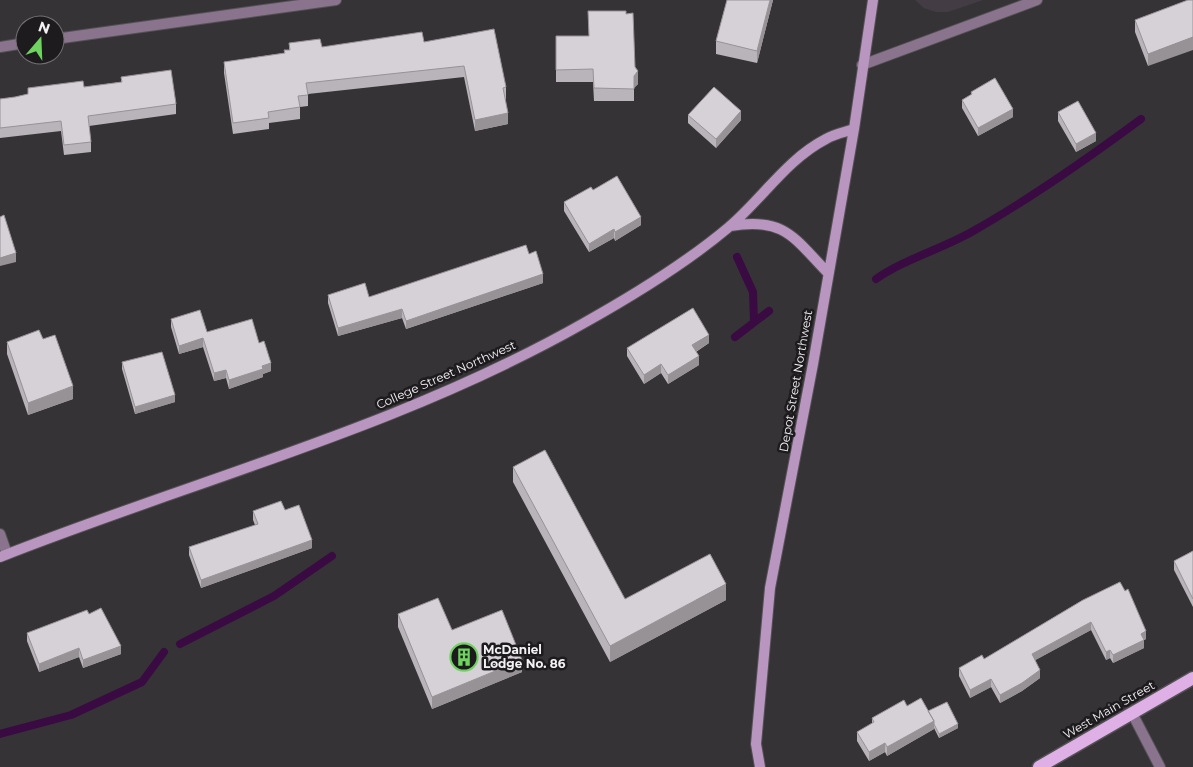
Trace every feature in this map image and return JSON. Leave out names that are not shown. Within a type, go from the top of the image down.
[{"type":"main road","name":"West Main Street","points":[[1039,767],[1193,678]]},
{"type":"street","points":[[65,38],[336,0]]},
{"type":"street","name":"Depot Street Northwest","points":[[760,767],[756,744],[770,588],[854,129],[873,0]]},
{"type":"street","points":[[862,65],[1037,0]]},
{"type":"street","points":[[0,47],[15,45]]},
{"type":"street","name":"College Street Northwest","points":[[3,556],[359,426],[527,354],[642,289],[730,226],[796,161],[826,138],[854,129]]},
{"type":"street","points":[[730,226],[753,222],[767,223],[779,228],[790,234],[828,273]]},
{"type":"street","points":[[0,534],[3,556]]},
{"type":"street","points":[[1132,713],[1160,767]]},
{"type":"shaded area","points":[[915,0],[983,0],[948,12],[936,12],[924,8]]},
{"type":"building","points":[[727,0],[770,0],[757,51],[716,41]]},
{"type":"building","points":[[1188,0],[1193,0],[1193,37],[1148,54],[1135,20]]},
{"type":"building","points":[[588,11],[626,11],[626,14],[633,13],[635,67],[638,71],[634,76],[634,89],[594,88],[593,69],[556,70],[556,36],[589,36]]},
{"type":"building","points":[[494,29],[506,87],[503,88],[508,113],[475,120],[464,66],[306,83],[308,95],[298,96],[300,107],[268,112],[269,118],[233,123],[224,62],[285,53],[284,50],[290,50],[289,43],[320,39],[322,47],[422,32],[424,42]]},
{"type":"building","points":[[171,70],[176,104],[88,116],[91,142],[64,145],[61,121],[0,128],[0,99],[28,94],[28,88],[83,81],[84,87],[122,82],[121,77]]},
{"type":"building","points":[[995,78],[1013,109],[978,128],[962,100],[972,94],[971,92]]},
{"type":"building","points":[[714,87],[741,111],[716,139],[688,115]]},
{"type":"building","points":[[1078,101],[1096,133],[1076,144],[1058,112]]},
{"type":"building","points":[[617,176],[641,217],[615,232],[614,229],[589,244],[564,202],[591,187],[593,190]]},
{"type":"building","points":[[4,215],[16,253],[0,258],[0,217]]},
{"type":"building","points":[[526,245],[529,254],[536,251],[543,274],[406,321],[402,309],[338,328],[328,295],[365,283],[369,297]]},
{"type":"building","points":[[693,308],[709,335],[692,345],[699,356],[668,375],[661,364],[644,375],[627,348]]},
{"type":"building","points":[[200,310],[207,332],[252,319],[259,343],[264,341],[271,363],[262,366],[263,369],[229,380],[226,370],[214,373],[203,338],[179,346],[171,319]]},
{"type":"building","points":[[39,330],[43,339],[55,335],[73,386],[28,403],[7,342]]},
{"type":"building","points":[[162,352],[175,395],[135,407],[122,362]]},
{"type":"building","points":[[545,450],[625,599],[710,554],[726,584],[610,646],[513,467]]},
{"type":"building","points":[[281,501],[285,510],[299,505],[312,540],[201,580],[189,547],[258,524],[253,511]]},
{"type":"building","points":[[1193,551],[1193,599],[1174,561]]},
{"type":"building","points":[[1120,582],[1125,591],[1128,589],[1146,631],[1141,634],[1144,640],[1113,655],[1110,650],[1106,652],[1091,622],[1032,654],[1040,670],[1022,683],[1000,695],[991,679],[970,690],[959,668],[982,655],[984,659],[1083,600]]},
{"type":"building","name":"McDaniel Lodge No. 86","points":[[438,598],[452,630],[502,610],[522,660],[432,697],[398,614]]},
{"type":"building","points":[[101,608],[121,646],[83,660],[79,648],[39,664],[27,633],[87,610],[89,614]]},
{"type":"building","points":[[921,698],[934,721],[887,747],[885,743],[869,752],[857,732],[874,722],[872,718],[904,700],[907,706]]},
{"type":"building","points":[[947,702],[958,724],[939,734],[928,711]]},
{"type":"waterway","points":[[876,279],[900,265],[963,237],[997,217],[1060,177],[1141,119]]},
{"type":"waterway","points":[[737,257],[753,292],[754,322]]},
{"type":"waterway","points":[[735,337],[769,311]]},
{"type":"waterway","points":[[180,644],[274,596],[332,556]]},
{"type":"waterway","points":[[0,734],[71,715],[142,682],[164,652]]},
{"type":"place","name":"McDaniel Lodge No. 86","points":[[464,657]]}]
